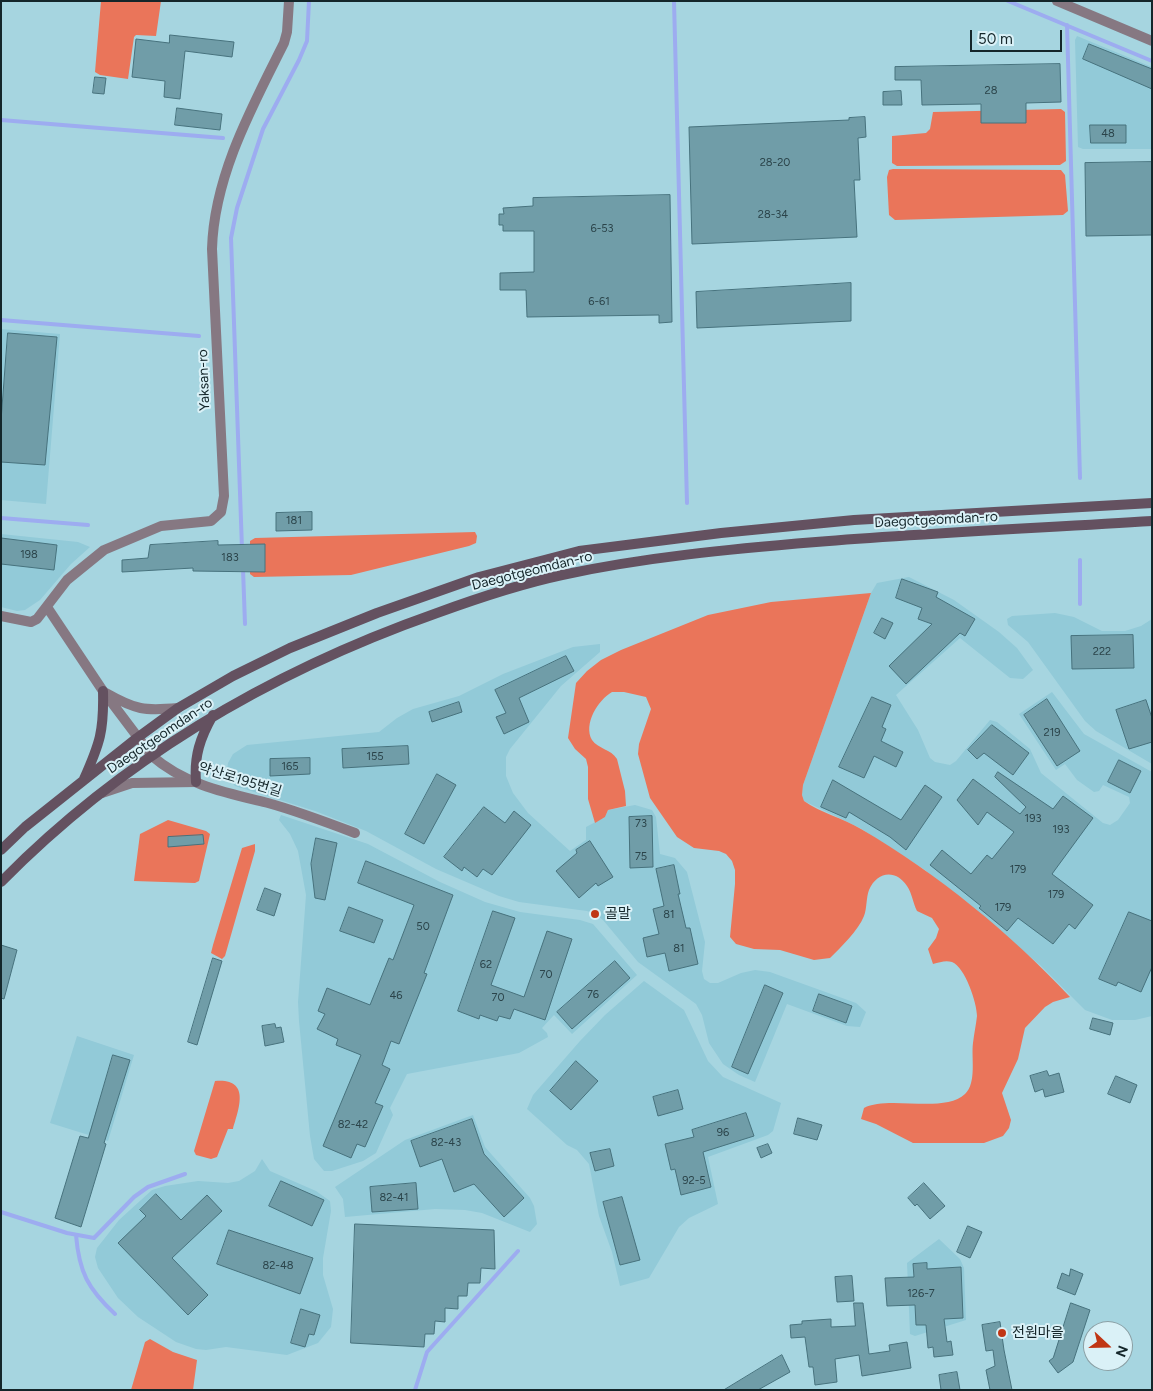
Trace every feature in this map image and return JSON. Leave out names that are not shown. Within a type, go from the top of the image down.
[{"type":"main road","name":"Daegotgeomdan-ro","points":[[1,850],[137,738],[178,708],[232,676],[290,648],[376,613],[479,577],[579,551],[721,532],[854,520],[1152,503]]},
{"type":"main road","name":"Daegotgeomdan-ro","points":[[1,882],[60,825],[152,756],[214,714],[297,670],[403,625],[493,593],[560,575],[624,563],[771,546],[1152,521]]},
{"type":"main road","points":[[83,781],[97,750],[104,724],[103,691]]},
{"type":"main road","points":[[196,782],[196,750],[214,714]]},
{"type":"street","name":"Yaksan-ro","points":[[1,616],[31,622],[47,607],[67,580],[104,550],[162,526],[210,521],[221,512],[224,496],[212,249],[213,221],[217,203],[248,114],[288,32],[289,1]]},
{"type":"street","points":[[1057,1],[1152,41]]},
{"type":"street","name":"약산로195번길","points":[[47,607],[137,738],[163,766],[225,793],[293,811],[355,833]]},
{"type":"street","points":[[103,691],[136,708],[152,710],[178,708]]},
{"type":"street","points":[[102,793],[132,783],[196,782]]},
{"type":"shaded area","points":[[101,1],[161,1],[156,36],[136,35],[134,37],[128,79],[100,75],[95,72]]},
{"type":"shaded area","points":[[1077,36],[1152,67],[1152,149],[1083,149],[1078,147],[1075,40]]},
{"type":"shaded area","points":[[1061,109],[1065,112],[1066,161],[1060,165],[897,166],[892,163],[892,136],[926,133],[930,129],[933,112]]},
{"type":"shaded area","points":[[889,170],[1061,170],[1065,175],[1068,211],[1063,215],[895,220],[889,215],[887,177]]},
{"type":"shaded area","points":[[1,329],[60,334],[46,504],[1,500]]},
{"type":"shaded area","points":[[475,532],[477,536],[476,543],[469,546],[351,575],[254,577],[250,574],[250,541],[255,538]]},
{"type":"shaded area","points":[[1,534],[78,542],[90,547],[71,564],[40,600],[25,610],[17,611],[1,607]]},
{"type":"shaded area","points":[[909,577],[954,600],[999,632],[1017,648],[1033,670],[1023,679],[1010,678],[960,638],[896,695],[918,730],[930,758],[935,762],[950,765],[956,761],[990,720],[997,722],[1030,749],[1041,773],[1103,823],[1110,825],[1118,820],[1130,803],[1129,797],[1103,785],[1099,791],[1094,792],[1077,780],[1065,764],[1056,770],[1019,714],[1052,692],[1084,734],[1152,772],[1152,1016],[1135,1020],[1112,1020],[1085,1010],[1040,965],[925,870],[860,828],[804,801],[802,795],[803,785],[871,593],[877,583]]},
{"type":"shaded area","points":[[871,593],[803,785],[802,795],[804,801],[861,829],[918,865],[998,928],[1070,997],[1053,1002],[1045,1007],[1025,1028],[1018,1059],[1002,1093],[1011,1120],[1009,1128],[1003,1136],[984,1143],[913,1143],[876,1124],[861,1119],[864,1108],[874,1104],[930,1104],[956,1100],[965,1094],[971,1083],[973,1043],[977,1016],[973,995],[966,978],[957,965],[947,961],[933,964],[928,949],[936,938],[939,929],[932,918],[917,911],[909,889],[903,881],[898,877],[887,874],[872,884],[861,922],[830,958],[814,960],[780,950],[754,949],[736,944],[730,937],[735,884],[735,870],[732,861],[726,854],[719,851],[694,848],[677,837],[650,798],[638,754],[639,744],[651,709],[646,697],[624,692],[612,692],[597,706],[593,713],[589,727],[592,740],[617,759],[625,791],[626,806],[608,810],[605,817],[595,823],[588,799],[588,767],[586,759],[575,749],[568,738],[576,683],[601,660],[621,650],[708,615],[771,602]]},
{"type":"shaded area","points":[[1055,613],[1074,617],[1102,631],[1125,631],[1141,626],[1152,619],[1152,764],[1096,731],[1085,721],[1028,642],[1008,625],[1007,619],[1012,616]]},
{"type":"shaded area","points":[[600,644],[600,652],[561,686],[510,749],[506,757],[506,776],[513,793],[528,813],[570,851],[586,840],[586,827],[605,817],[608,810],[635,805],[652,810],[656,817],[660,854],[675,858],[687,872],[705,942],[702,971],[704,979],[710,983],[718,983],[741,973],[755,970],[770,972],[856,1003],[866,1012],[860,1027],[847,1026],[787,1004],[755,1082],[739,1075],[723,1064],[709,1043],[702,1015],[696,1004],[638,962],[603,920],[595,914],[587,911],[519,902],[499,896],[436,869],[366,831],[315,811],[235,786],[226,776],[228,763],[233,754],[247,745],[379,732],[397,718],[413,709],[459,696],[503,674],[573,647]]},
{"type":"shaded area","points":[[281,815],[368,844],[440,882],[485,902],[520,912],[580,920],[593,924],[637,975],[572,1034],[554,1015],[542,1028],[548,1037],[519,1053],[407,1074],[390,1108],[393,1115],[376,1153],[363,1161],[332,1171],[324,1171],[314,1159],[310,1136],[299,1021],[298,1002],[306,895],[298,851],[290,834],[279,820]]},
{"type":"shaded area","points":[[168,820],[206,831],[210,834],[199,881],[195,883],[134,881],[140,834]]},
{"type":"shaded area","points":[[255,844],[255,851],[225,956],[222,959],[211,953],[213,945],[242,848]]},
{"type":"shaded area","points":[[644,981],[684,1010],[708,1061],[723,1077],[781,1103],[773,1131],[768,1135],[708,1157],[718,1204],[689,1218],[679,1227],[649,1278],[620,1286],[612,1252],[599,1216],[589,1164],[577,1150],[567,1145],[527,1109],[533,1095],[580,1041],[605,1015]]},
{"type":"shaded area","points":[[77,1036],[134,1055],[108,1141],[50,1123]]},
{"type":"shaded area","points":[[215,1081],[226,1081],[234,1084],[240,1096],[233,1129],[228,1129],[217,1157],[211,1159],[196,1155],[194,1151]]},
{"type":"shaded area","points":[[473,1115],[485,1147],[530,1198],[534,1206],[537,1224],[530,1232],[482,1213],[465,1210],[435,1209],[345,1217],[343,1199],[335,1187],[405,1140]]},
{"type":"shaded area","points":[[262,1159],[270,1171],[316,1191],[330,1201],[331,1211],[323,1258],[323,1275],[333,1309],[331,1327],[318,1343],[287,1355],[226,1347],[206,1350],[196,1349],[176,1342],[138,1317],[118,1298],[98,1268],[95,1257],[97,1248],[119,1220],[152,1190],[198,1181],[228,1183],[239,1181],[255,1171]]},
{"type":"shaded area","points":[[939,1239],[960,1259],[964,1268],[966,1320],[915,1336],[910,1334],[907,1263]]},
{"type":"shaded area","points":[[150,1339],[173,1352],[197,1360],[193,1390],[131,1390],[145,1342]]},
{"type":"building","points":[[170,35],[234,42],[232,57],[185,51],[180,99],[164,97],[165,81],[132,77],[136,39],[169,43]]},
{"type":"building","points":[[1089,44],[1152,69],[1152,89],[1083,59]]},
{"type":"building","points":[[1060,64],[1061,102],[1026,103],[1026,123],[981,123],[981,104],[922,105],[921,80],[895,80],[895,67]]},
{"type":"building","points":[[95,77],[106,78],[104,94],[93,93]]},
{"type":"building","points":[[901,91],[902,105],[883,105],[883,92]]},
{"type":"building","points":[[177,108],[222,114],[220,130],[175,125]]},
{"type":"building","points":[[865,117],[866,137],[858,138],[860,180],[854,180],[857,237],[692,244],[689,127],[849,120],[849,118]]},
{"type":"building","points":[[1090,125],[1126,125],[1126,143],[1091,143]]},
{"type":"building","points":[[1152,162],[1152,235],[1086,236],[1085,163]]},
{"type":"building","points":[[670,195],[672,322],[659,323],[659,315],[527,317],[526,290],[500,290],[500,273],[534,272],[534,231],[503,231],[503,225],[499,225],[499,214],[504,214],[503,208],[533,206],[533,198]]},
{"type":"building","points":[[851,283],[851,321],[697,328],[696,292]]},
{"type":"building","points":[[8,333],[57,337],[45,465],[1,462],[1,421]]},
{"type":"building","points":[[312,512],[312,530],[276,531],[276,513]]},
{"type":"building","points":[[1,538],[57,545],[54,570],[1,564]]},
{"type":"building","points":[[218,541],[218,545],[265,544],[265,572],[193,571],[193,568],[122,572],[122,560],[148,558],[150,545]]},
{"type":"building","points":[[902,579],[938,592],[936,597],[975,619],[965,636],[960,633],[906,684],[889,666],[932,624],[918,619],[922,608],[896,598]]},
{"type":"building","points":[[882,618],[893,623],[885,639],[874,633]]},
{"type":"building","points":[[1133,635],[1134,668],[1072,669],[1071,636]]},
{"type":"building","points":[[566,656],[574,671],[519,698],[529,722],[504,734],[496,717],[506,713],[495,690]]},
{"type":"building","points":[[872,697],[891,705],[882,727],[886,729],[881,741],[903,752],[896,767],[874,756],[864,778],[839,767]]},
{"type":"building","points":[[1047,699],[1080,751],[1057,766],[1024,715]]},
{"type":"building","points":[[1146,700],[1152,718],[1152,742],[1129,749],[1116,710]]},
{"type":"building","points":[[459,702],[462,712],[432,722],[429,712]]},
{"type":"building","points":[[992,725],[1029,753],[1013,775],[984,753],[977,759],[968,750]]},
{"type":"building","points":[[408,746],[409,764],[343,768],[342,749]]},
{"type":"building","points":[[310,758],[310,774],[270,776],[270,759]]},
{"type":"building","points":[[1119,760],[1141,771],[1130,793],[1108,782]]},
{"type":"building","points":[[998,772],[1053,809],[1063,796],[1093,818],[1052,874],[1093,905],[1075,929],[1069,924],[1053,944],[1018,918],[1007,931],[979,908],[981,906],[930,865],[942,850],[971,874],[987,855],[992,859],[1014,832],[987,812],[978,825],[957,800],[973,779],[1020,814],[1026,807],[995,777]]},
{"type":"building","points":[[437,774],[456,785],[424,844],[405,834]]},
{"type":"building","points":[[833,780],[901,820],[925,785],[942,797],[906,850],[890,837],[849,812],[846,818],[821,807]]},
{"type":"building","points":[[484,807],[505,823],[514,811],[531,825],[492,875],[483,869],[477,877],[464,867],[462,871],[444,857]]},
{"type":"building","points":[[652,816],[653,867],[630,868],[629,817]]},
{"type":"building","points":[[203,835],[204,844],[168,847],[168,837]]},
{"type":"building","points":[[316,838],[337,843],[325,900],[315,898],[311,864]]},
{"type":"building","points":[[590,841],[613,877],[598,886],[596,883],[579,898],[556,871],[577,853],[576,850]]},
{"type":"building","points":[[366,861],[453,895],[424,973],[427,974],[399,1044],[391,1041],[382,1065],[390,1069],[375,1103],[383,1106],[365,1147],[357,1144],[351,1158],[323,1146],[361,1055],[336,1045],[338,1039],[317,1029],[325,1014],[318,1011],[327,988],[370,1005],[389,958],[393,960],[414,905],[358,883]]},
{"type":"building","points":[[674,865],[686,928],[690,928],[698,964],[669,971],[665,953],[647,957],[643,938],[659,934],[653,909],[664,906],[656,869]]},
{"type":"building","points":[[265,888],[281,894],[274,916],[257,910]]},
{"type":"building","points":[[349,907],[383,920],[374,943],[340,931]]},
{"type":"building","points":[[493,911],[515,918],[491,985],[524,997],[547,931],[572,939],[545,1020],[514,1009],[510,1019],[499,1016],[497,1021],[480,1015],[479,1019],[458,1011]]},
{"type":"building","points":[[1129,912],[1152,921],[1152,967],[1141,992],[1118,982],[1116,986],[1099,979]]},
{"type":"building","points":[[1,945],[17,950],[4,999],[1,998]]},
{"type":"building","points":[[213,958],[222,961],[197,1045],[188,1042]]},
{"type":"building","points":[[615,961],[630,978],[572,1029],[557,1012]]},
{"type":"building","points":[[765,985],[783,993],[748,1074],[732,1067]]},
{"type":"building","points":[[819,994],[852,1006],[846,1023],[813,1011]]},
{"type":"building","points":[[1093,1018],[1113,1023],[1110,1035],[1090,1029]]},
{"type":"building","points":[[275,1024],[276,1028],[281,1027],[284,1042],[265,1046],[262,1026]]},
{"type":"building","points":[[113,1055],[130,1060],[104,1143],[106,1144],[81,1227],[55,1218],[80,1136],[88,1138]]},
{"type":"building","points":[[576,1061],[598,1081],[571,1110],[550,1091]]},
{"type":"building","points":[[1047,1071],[1049,1076],[1059,1073],[1064,1092],[1045,1097],[1043,1089],[1035,1092],[1030,1076]]},
{"type":"building","points":[[1116,1076],[1137,1085],[1130,1103],[1108,1094]]},
{"type":"building","points":[[678,1090],[683,1109],[658,1116],[653,1097]]},
{"type":"building","points":[[746,1113],[754,1136],[703,1152],[711,1187],[681,1195],[675,1169],[671,1170],[665,1144],[694,1137],[692,1130]]},
{"type":"building","points":[[798,1118],[822,1125],[817,1140],[794,1134]]},
{"type":"building","points":[[472,1119],[484,1154],[524,1198],[504,1217],[474,1184],[454,1192],[442,1159],[420,1167],[411,1141]]},
{"type":"building","points":[[768,1144],[772,1153],[761,1158],[757,1148]]},
{"type":"building","points":[[610,1149],[614,1166],[595,1171],[590,1153]]},
{"type":"building","points":[[281,1181],[324,1200],[312,1226],[269,1206]]},
{"type":"building","points":[[416,1183],[418,1209],[372,1212],[370,1187]]},
{"type":"building","points":[[924,1183],[945,1206],[930,1219],[917,1204],[915,1206],[908,1198]]},
{"type":"building","points":[[156,1194],[181,1220],[207,1195],[222,1211],[172,1258],[208,1295],[188,1315],[118,1243],[146,1216],[140,1210]]},
{"type":"building","points":[[622,1197],[640,1260],[620,1265],[603,1202]]},
{"type":"building","points":[[355,1224],[494,1230],[495,1269],[481,1268],[480,1283],[468,1283],[467,1296],[458,1296],[458,1309],[445,1308],[445,1322],[435,1321],[434,1334],[425,1334],[424,1347],[351,1343]]},
{"type":"building","points":[[968,1226],[982,1232],[970,1258],[957,1252]]},
{"type":"building","points":[[229,1230],[313,1258],[300,1294],[217,1264]]},
{"type":"building","points":[[927,1263],[927,1269],[961,1267],[963,1318],[944,1319],[947,1342],[951,1341],[953,1355],[934,1357],[933,1347],[928,1348],[926,1325],[916,1325],[915,1305],[887,1306],[885,1278],[914,1277],[913,1264]]},
{"type":"building","points":[[1071,1269],[1083,1274],[1075,1295],[1057,1288],[1062,1273],[1069,1276]]},
{"type":"building","points":[[852,1276],[854,1301],[837,1302],[835,1277]]},
{"type":"building","points":[[854,1303],[863,1303],[869,1354],[890,1351],[889,1345],[907,1342],[911,1368],[862,1376],[859,1355],[835,1359],[837,1382],[815,1385],[813,1367],[809,1367],[805,1337],[791,1338],[790,1325],[802,1324],[802,1321],[831,1319],[831,1327],[855,1326]]},
{"type":"building","points":[[1071,1303],[1090,1310],[1086,1321],[1083,1321],[1083,1331],[1073,1362],[1058,1373],[1049,1361],[1053,1358]]},
{"type":"building","points":[[301,1309],[320,1315],[314,1335],[309,1334],[305,1347],[291,1343]]},
{"type":"building","points":[[1000,1322],[1012,1390],[990,1390],[986,1370],[995,1366],[993,1350],[986,1351],[982,1325]]},
{"type":"building","points":[[782,1355],[790,1372],[758,1390],[724,1390]]},
{"type":"building","points":[[957,1372],[960,1390],[941,1390],[939,1375]]},
{"type":"waterway","points":[[242,549],[231,238],[237,208],[263,129],[307,41],[309,1]]},
{"type":"waterway","points":[[674,1],[687,503]]},
{"type":"waterway","points":[[1008,1],[1152,61]]},
{"type":"waterway","points":[[1067,25],[1080,478]]},
{"type":"waterway","points":[[1,120],[223,138]]},
{"type":"waterway","points":[[1,320],[199,336]]},
{"type":"waterway","points":[[1,518],[88,525]]},
{"type":"waterway","points":[[1080,560],[1080,604]]},
{"type":"waterway","points":[[243,569],[245,624]]},
{"type":"waterway","points":[[1,1212],[67,1233],[94,1238],[134,1197],[148,1187],[185,1174]]},
{"type":"waterway","points":[[76,1235],[77,1248],[86,1279],[98,1296],[115,1314]]},
{"type":"waterway","points":[[415,1390],[427,1352],[518,1251]]},
{"type":"place","name":"골말","points":[[595,914]]},
{"type":"place","name":"전원마을","points":[[1002,1333]]}]
